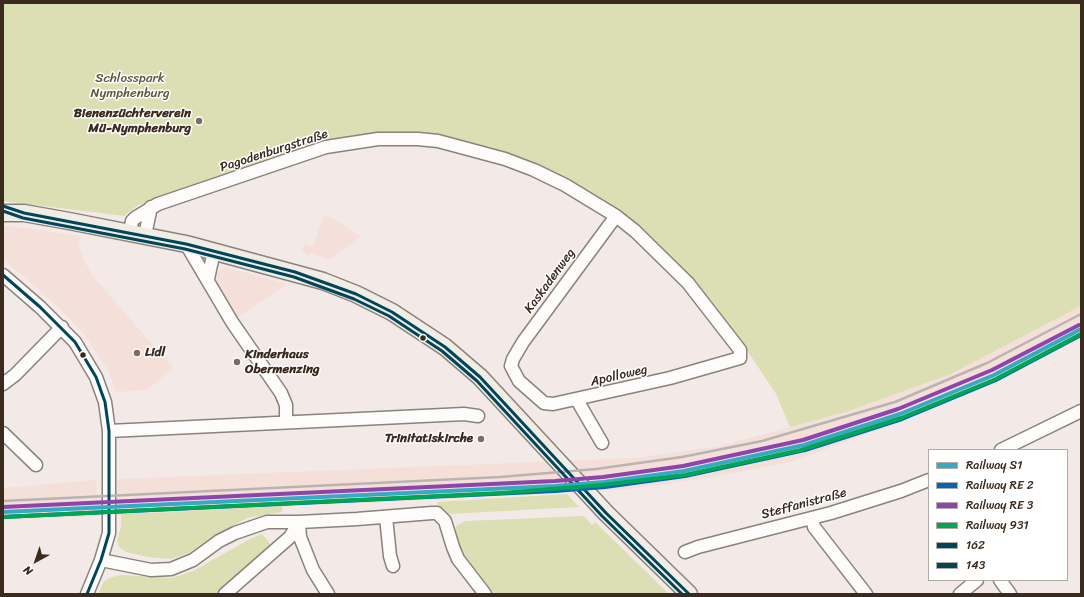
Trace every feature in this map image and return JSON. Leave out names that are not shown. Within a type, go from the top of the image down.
[{"type":"main road","points":[[3,206],[24,213],[137,233],[214,251],[323,281],[356,294],[392,312],[421,329],[480,377],[606,513],[689,594]]},
{"type":"main road","points":[[3,213],[24,213]]},
{"type":"street","name":"Pagodenburgstraße","points":[[137,233],[132,221],[141,212],[151,207],[326,147],[378,139],[418,139],[438,141],[476,150],[534,170],[565,185],[616,216],[635,231],[688,283],[740,350]]},
{"type":"street","name":"Kaskadenweg","points":[[511,366],[523,342],[616,216]]},
{"type":"street","points":[[186,244],[232,322],[281,393],[286,405],[286,421]]},
{"type":"street","points":[[208,279],[214,251]]},
{"type":"street","points":[[3,275],[62,327],[81,350],[96,377],[107,412],[109,431],[109,533],[101,560],[87,594]]},
{"type":"street","points":[[3,384],[15,375],[62,327]]},
{"type":"street","name":"Apolloweg","points":[[511,366],[519,381],[544,403],[553,404],[577,400],[670,378],[738,360],[742,356],[740,350]]},
{"type":"street","points":[[577,400],[602,443]]},
{"type":"street","points":[[1007,449],[1018,447],[1080,413]]},
{"type":"street","points":[[109,431],[286,421],[464,414],[478,416]]},
{"type":"street","points":[[3,433],[36,466]]},
{"type":"street","name":"Steffanistraße","points":[[685,552],[698,547],[812,518],[901,491],[928,480]]},
{"type":"street","points":[[101,560],[151,570],[171,569],[193,560],[219,541],[235,533],[267,522],[299,522],[386,517],[432,512],[442,516],[448,528],[452,547],[458,559],[485,594]]},
{"type":"street","points":[[386,517],[390,556],[393,566]]},
{"type":"street","points":[[812,518],[814,527],[866,594]]},
{"type":"street","points":[[225,594],[290,537],[299,522]]},
{"type":"street","points":[[299,522],[300,538],[313,570],[328,594]]},
{"type":"street","points":[[960,594],[976,581]]},
{"type":"street","points":[[1001,581],[1010,594]]},
{"type":"shaded area","points":[[323,216],[333,218],[361,237],[329,260],[310,253],[309,256],[302,251],[304,244],[313,247]]},
{"type":"shaded area","points":[[3,225],[81,236],[79,245],[83,258],[92,275],[173,368],[147,390],[116,392],[109,372],[84,334],[55,304],[3,259]]},
{"type":"shaded area","points":[[225,267],[287,284],[235,319],[216,282],[218,272]]},
{"type":"shaded area","points":[[1081,306],[1081,336],[1019,368],[899,422],[791,462],[707,478],[621,490],[118,515],[117,479],[634,458],[720,446],[846,412],[951,374]]},
{"type":"shaded area","points":[[96,480],[99,516],[3,520],[3,488]]},
{"type":"green space","name":"Schlosspark Nymphenburg","points":[[3,3],[1081,3],[1081,306],[951,374],[846,412],[790,427],[776,394],[752,358],[714,304],[682,268],[634,223],[597,197],[560,175],[503,153],[463,142],[329,141],[299,148],[262,163],[138,205],[124,216],[3,201]]},
{"type":"green space","points":[[567,494],[579,507],[449,514],[443,508],[439,508],[437,502]]},
{"type":"green space","points":[[282,506],[282,512],[247,518],[209,539],[189,553],[171,559],[147,557],[126,552],[119,547],[117,540],[121,527],[121,513],[158,513]]},
{"type":"green space","points":[[584,516],[592,525],[595,522],[669,594],[495,594],[463,555],[455,537],[456,526],[465,521]]},
{"type":"green space","points":[[262,534],[272,546],[221,594],[98,594],[104,581],[112,577],[121,575],[172,578],[193,571],[250,539]]},
{"type":"railway","points":[[3,501],[500,477],[596,469],[682,457],[762,441],[895,402],[987,363],[1081,314]]},
{"type":"rail line","name":"S1","points":[[3,512],[555,486],[604,482],[684,471],[804,445],[900,414],[994,375],[1081,329]]},
{"type":"rail line","name":"931","points":[[3,517],[502,493],[602,485],[685,475],[801,450],[901,418],[996,379],[1081,334]]},
{"type":"transit line","name":"162","points":[[3,206],[24,213],[186,244],[295,272],[356,294],[392,312],[445,347],[480,377],[606,513],[689,594]]},
{"type":"transit line","name":"143","points":[[3,211],[23,218],[185,249],[294,277],[354,299],[389,316],[442,351],[477,381],[602,516],[682,594]]},
{"type":"transit line","name":"162","points":[[3,275],[40,307],[75,342],[96,377],[105,402],[109,431],[109,533],[101,560],[87,594]]},
{"type":"transit line","points":[[3,507],[555,481],[603,477],[683,466],[803,440],[898,409],[992,370],[1079,325]]},
{"type":"transit line","points":[[3,517],[555,491],[605,487],[685,476],[805,450],[902,419],[996,380],[1081,335]]},
{"type":"place","name":"Bienenzüchterverein Mü-Nymphenburg","points":[[199,121]]},
{"type":"place","name":"Lidl","points":[[137,353]]},
{"type":"place","name":"Kinderhaus Obermenzing","points":[[237,362]]},
{"type":"place","name":"Trinitatiskirche","points":[[481,439]]}]
